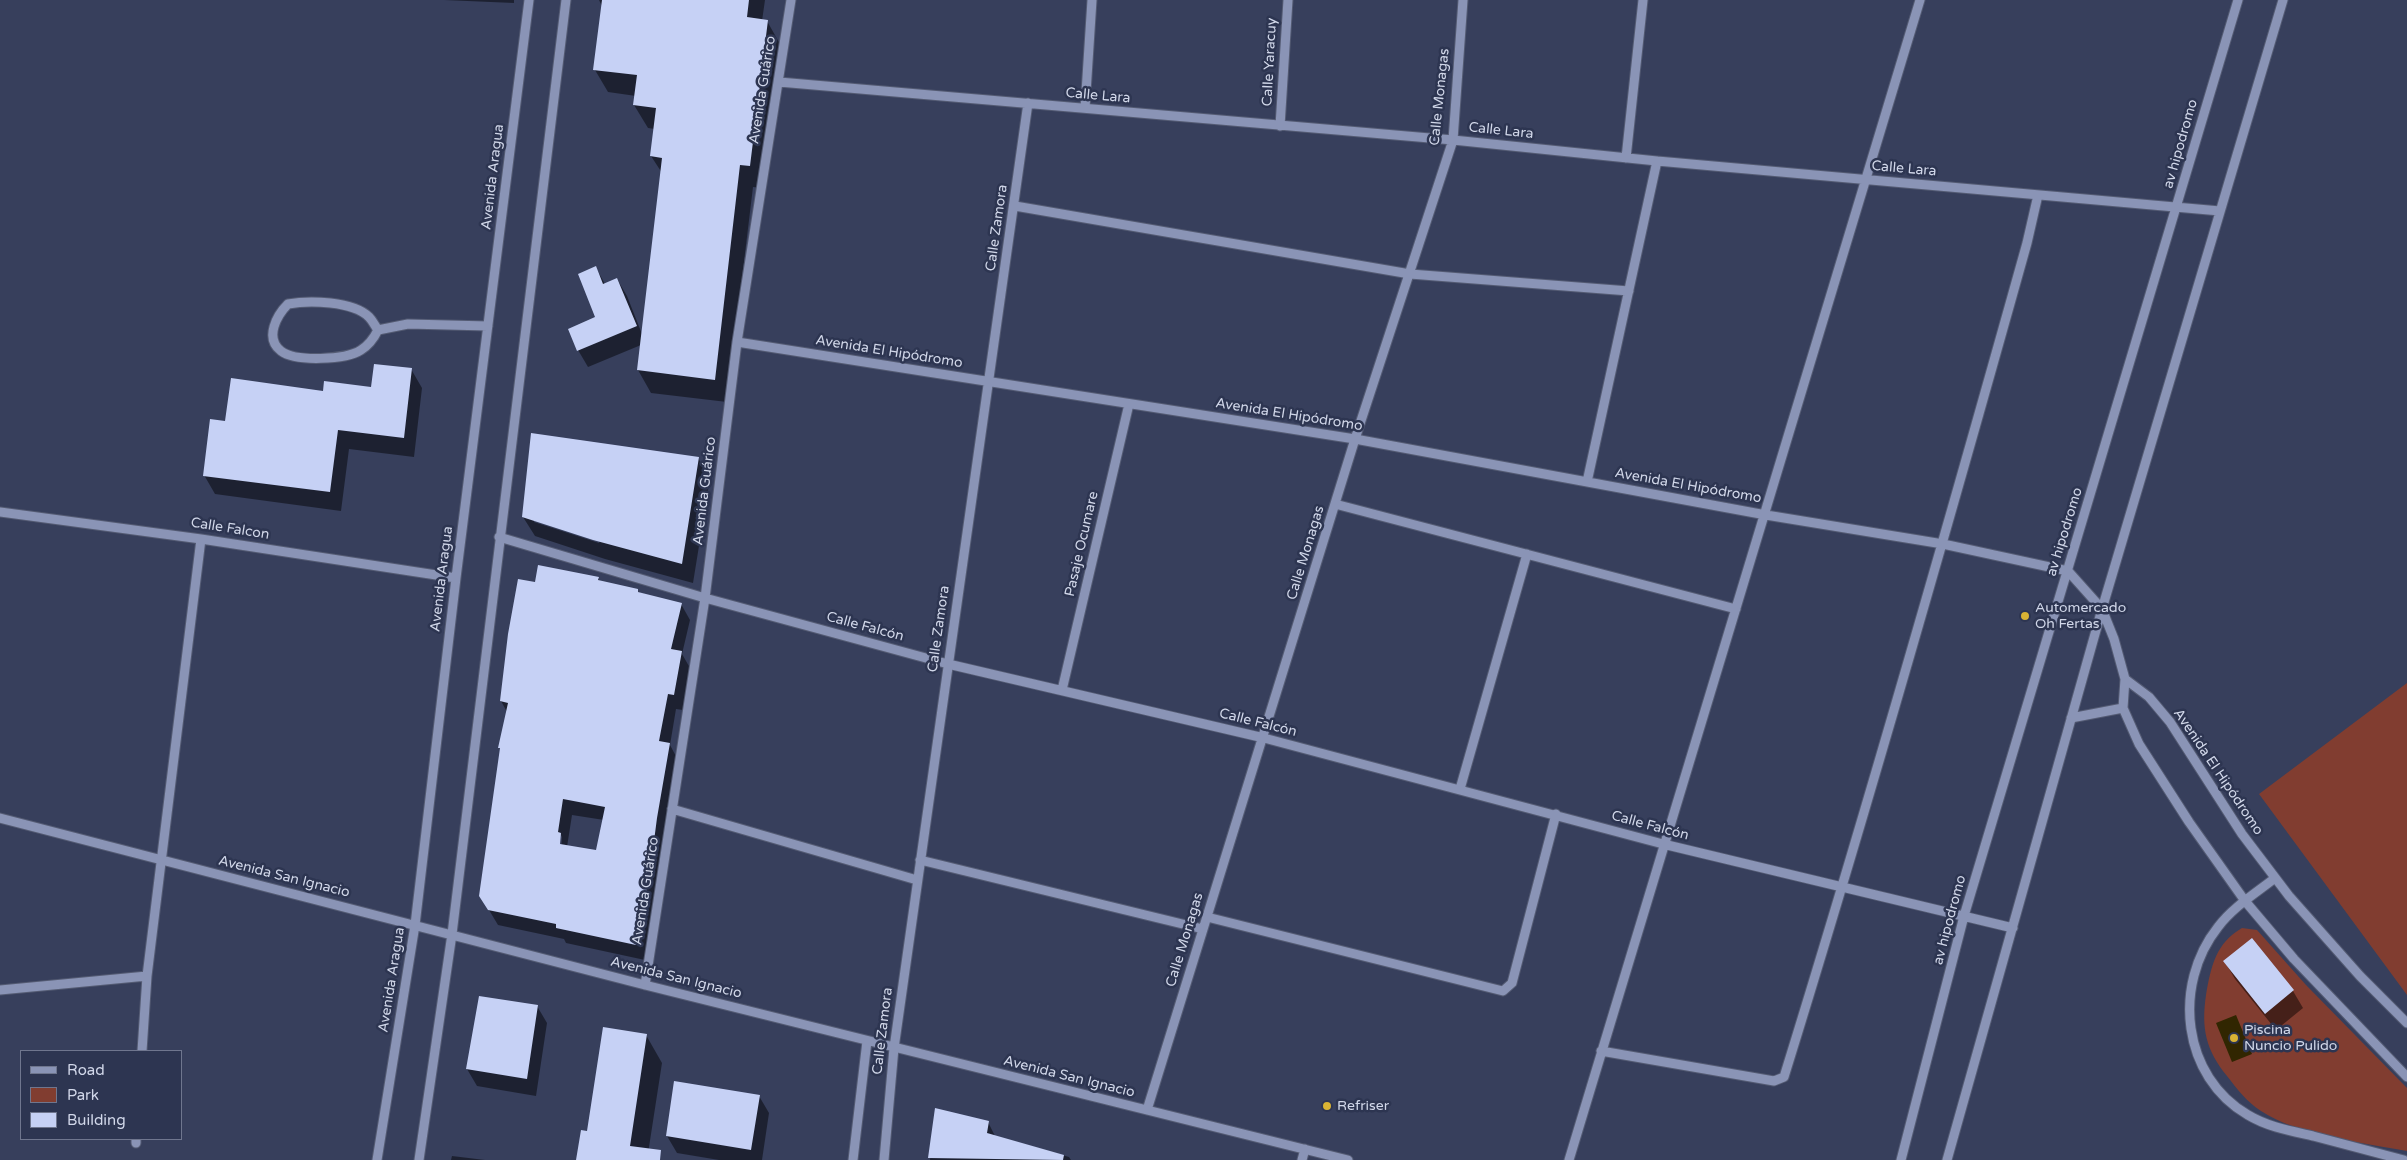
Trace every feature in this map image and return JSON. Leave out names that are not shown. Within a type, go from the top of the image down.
[{"type":"street","name":"Avenida Aragua","points":[[377,1160],[415,924],[456,578],[530,0]]},
{"type":"street","points":[[419,1160],[452,934],[566,0]]},
{"type":"street","name":"Avenida Guárico","points":[[645,985],[705,598],[737,342],[791,0]]},
{"type":"street","points":[[1085,108],[1092,0]]},
{"type":"street","name":"Calle Yaracuy","points":[[1280,126],[1288,0]]},
{"type":"street","name":"Calle Monagas","points":[[1147,1110],[1264,738],[1355,439],[1453,140],[1463,0]]},
{"type":"street","points":[[1626,158],[1643,0]]},
{"type":"street","points":[[1569,1160],[1766,515],[1920,0]]},
{"type":"street","name":"av hipodromo","points":[[1901,1160],[1964,916],[2238,0]]},
{"type":"street","points":[[1948,1160],[2102,609],[2283,0]]},
{"type":"street","name":"Calle Lara","points":[[779,82],[1453,140],[1657,161],[2220,211]]},
{"type":"street","name":"Calle Zamora","points":[[884,1160],[894,1048],[988,382],[1015,206],[1028,103]]},
{"type":"street","points":[[1587,482],[1657,161]]},
{"type":"street","points":[[1602,1051],[1774,1081],[1784,1077],[1843,886],[1943,544],[2027,243],[2038,195]]},
{"type":"street","points":[[1015,206],[1410,274],[1629,291]]},
{"type":"street","points":[[378,330],[368,316],[355,310],[336,304],[305,301],[288,304],[281,311],[273,331],[275,342],[282,352],[300,357],[328,359],[360,351],[371,342],[378,330],[408,324],[488,326]]},
{"type":"street","name":"Avenida El Hipódromo","points":[[737,342],[1355,439],[1766,515],[1943,544],[2068,571]]},
{"type":"street","name":"Pasaje Ocumare","points":[[1062,690],[1129,404]]},
{"type":"street","points":[[1335,504],[1736,609]]},
{"type":"street","name":"Calle Falcon","points":[[0,512],[200,538],[456,578]]},
{"type":"street","name":"Calle Falcón","points":[[499,537],[705,598],[948,664],[1264,738],[1664,844],[2013,928]]},
{"type":"street","points":[[142,1050],[148,976],[200,538]]},
{"type":"street","points":[[1460,789],[1527,554]]},
{"type":"street","points":[[2068,571],[2102,609],[2114,639],[2125,679],[2123,708],[2139,744],[2189,822],[2245,902],[2294,959],[2407,1077]]},
{"type":"street","name":"Avenida El Hipódromo","points":[[2125,679],[2149,697],[2170,722],[2242,834],[2275,878],[2360,976],[2407,1023]]},
{"type":"street","points":[[2071,718],[2123,708]]},
{"type":"street","points":[[672,809],[918,880]]},
{"type":"street","points":[[1207,917],[1503,991],[1512,983],[1556,814]]},
{"type":"street","name":"Avenida San Ignacio","points":[[0,818],[645,985],[1348,1160]]},
{"type":"street","points":[[920,860],[1203,929]]},
{"type":"street","points":[[2275,878],[2217,928],[2204,952],[2191,988],[2189,1010],[2190,1031],[2200,1062],[2209,1078],[2233,1105],[2264,1123],[2404,1160]]},
{"type":"street","points":[[0,990],[148,976]]},
{"type":"street","name":"Calle Zamora","points":[[853,1160],[867,1041]]},
{"type":"street","points":[[1302,1160],[1305,1149]]},
{"type":"green space","points":[[2407,683],[2407,995],[2259,794]]},
{"type":"green space","points":[[2242,928],[2257,930],[2306,985],[2407,1088],[2407,1151],[2331,1137],[2276,1119],[2261,1111],[2247,1099],[2220,1066],[2210,1048],[2205,1029],[2206,995],[2216,956],[2226,941]]},
{"type":"shaded area","name":"Piscina Nuncio Pulido","points":[[2236,1015],[2252,1054],[2232,1062],[2216,1023]]},
{"type":"building","points":[[602,0],[749,0],[747,17],[768,20],[750,166],[740,165],[715,380],[637,370],[662,158],[650,156],[656,108],[633,105],[637,75],[593,70]]},
{"type":"building","points":[[596,266],[603,284],[617,278],[637,326],[577,351],[568,329],[595,317],[578,274]]},
{"type":"building","points":[[374,364],[412,368],[404,438],[338,430],[330,492],[203,476],[210,419],[225,421],[231,378],[323,391],[324,381],[371,387]]},
{"type":"building","points":[[531,433],[699,457],[682,564],[593,540],[522,517]]},
{"type":"building","points":[[538,565],[599,577],[598,580],[638,589],[638,592],[682,603],[671,649],[682,651],[674,695],[668,694],[659,741],[670,743],[650,872],[636,945],[556,928],[556,924],[488,910],[479,896],[500,748],[498,748],[508,703],[500,701],[508,634],[518,579],[535,582]],"holes":[[[563,799],[605,807],[596,850],[560,844],[561,833],[558,832]]]},
{"type":"building","points":[[2252,938],[2294,990],[2265,1014],[2223,961]]},
{"type":"building","points":[[479,996],[538,1005],[527,1079],[466,1069]]},
{"type":"building","points":[[603,1027],[647,1034],[630,1146],[661,1150],[660,1160],[576,1160],[581,1130],[587,1131]]},
{"type":"building","points":[[674,1081],[760,1095],[751,1150],[666,1136]]},
{"type":"building","points":[[935,1108],[989,1121],[987,1133],[1064,1155],[1063,1160],[928,1158]]},
{"type":"place","name":"Automercado Oh Fertas","points":[[2025,616]]},
{"type":"place","name":"Piscina Nuncio Pulido","points":[[2234,1038]]},
{"type":"place","name":"Refriser","points":[[1327,1106]]}]
